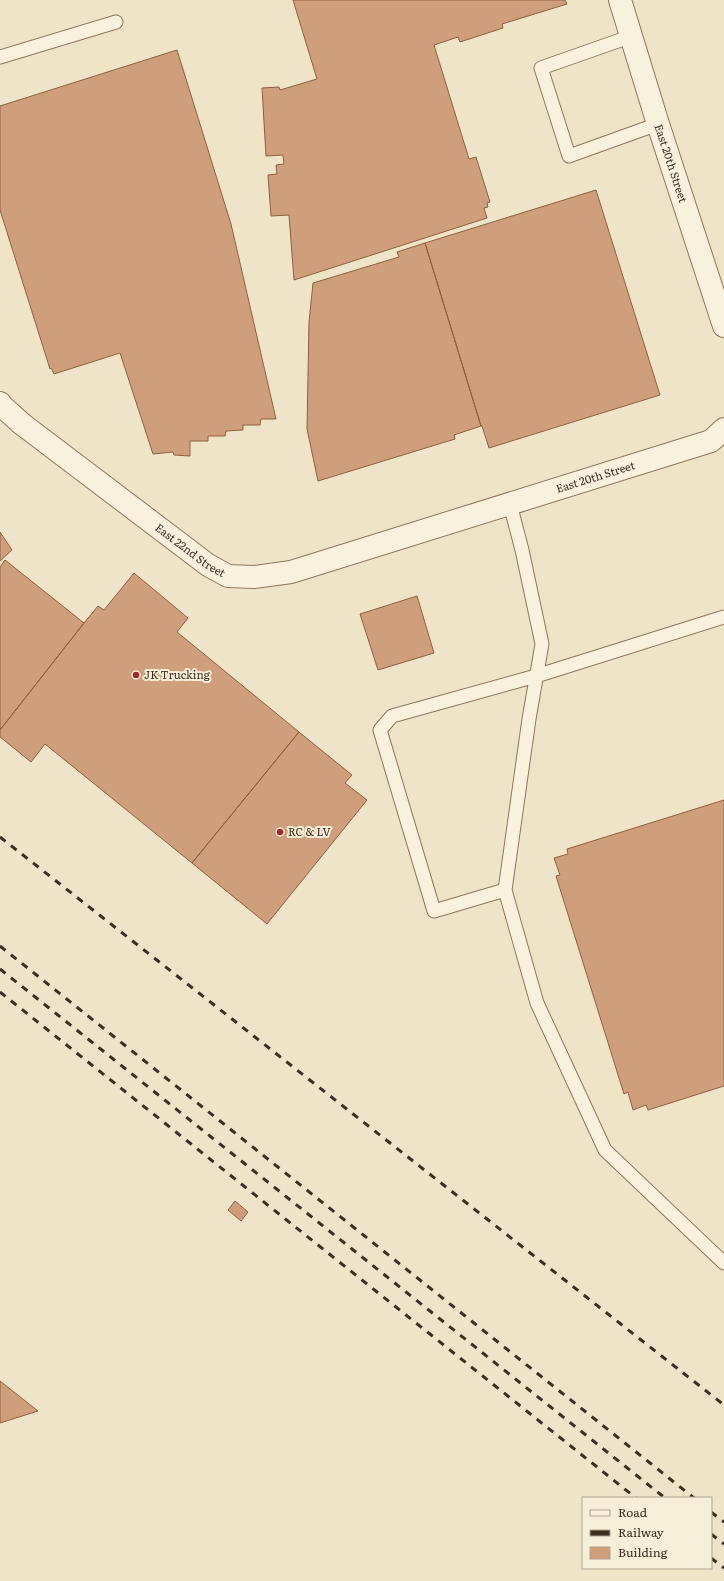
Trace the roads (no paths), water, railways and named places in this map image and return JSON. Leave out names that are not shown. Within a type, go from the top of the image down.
[{"type":"street","name":"East 20th Street","points":[[620,0],[658,124],[724,326]]},
{"type":"street","name":"East 22nd Street","points":[[0,402],[2,406],[22,424],[208,565],[228,576],[254,577],[291,572],[510,504]]},
{"type":"street","name":"East 20th Street","points":[[510,504],[711,441],[724,429]]},
{"type":"lane","points":[[0,57],[116,22]]},
{"type":"lane","points":[[632,36],[541,68],[569,156],[658,124]]},
{"type":"lane","points":[[510,504],[522,550],[542,644],[529,718],[505,890],[537,1003],[605,1150],[724,1263]]},
{"type":"lane","points":[[505,890],[434,911],[380,730],[392,716],[536,676],[724,617]]},
{"type":"railway","points":[[0,837],[724,1405]]},
{"type":"railway","points":[[0,946],[693,1497]]},
{"type":"railway","points":[[0,969],[664,1497]]},
{"type":"railway","points":[[0,992],[635,1497]]},
{"type":"railway","points":[[712,1513],[724,1522]]},
{"type":"railway","points":[[712,1535],[724,1544]]},
{"type":"railway","points":[[712,1559],[724,1568]]},
{"type":"place","name":"JK Trucking","points":[[136,675]]},
{"type":"place","name":"RC & LV","points":[[280,832]]}]
